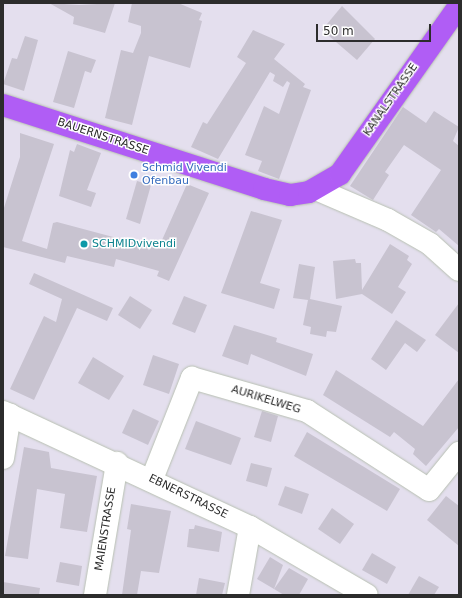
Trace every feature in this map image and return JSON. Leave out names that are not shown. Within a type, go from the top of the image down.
[{"type":"main road","name":"KANALSTRASSE","points":[[318,190],[340,174],[453,7]]},
{"type":"main road","name":"BAUERNSTRASSE","points":[[3,105],[264,189],[290,194],[318,190]]},
{"type":"street","points":[[318,190],[395,224],[430,244],[459,270]]},
{"type":"street","name":"AURIKELWEG","points":[[152,479],[192,378],[307,412],[429,490],[459,453]]},
{"type":"street","points":[[3,458],[7,414]]},
{"type":"street","name":"EBNERSTRASSE","points":[[7,414],[152,479],[250,527],[367,595]]},
{"type":"street","name":"MAIENSTRASSE","points":[[95,595],[117,463]]},
{"type":"street","points":[[238,595],[250,527]]},
{"type":"building","points":[[49,3],[79,5],[115,3],[105,33],[73,24],[74,17]]},
{"type":"building","points":[[132,3],[178,3],[202,13],[199,20],[202,21],[190,68],[149,56],[132,125],[105,118],[121,50],[133,53],[141,33],[141,26],[128,22]]},
{"type":"building","points":[[342,6],[375,39],[357,60],[322,30]]},
{"type":"building","points":[[253,30],[285,44],[274,59],[305,84],[303,87],[311,90],[279,179],[258,171],[262,161],[245,155],[264,106],[279,114],[290,83],[287,81],[283,87],[273,81],[275,75],[270,72],[218,159],[191,147],[203,122],[207,124],[246,63],[237,57]]},
{"type":"building","points":[[25,36],[38,40],[24,91],[3,84],[12,58],[17,59]]},
{"type":"building","points":[[68,51],[96,60],[91,73],[85,71],[74,108],[53,102]]},
{"type":"building","points":[[403,107],[426,123],[434,111],[459,127],[453,141],[459,146],[459,246],[439,229],[436,232],[411,215],[441,170],[404,145],[385,172],[389,175],[373,200],[350,186]]},
{"type":"building","points":[[20,133],[54,144],[22,241],[47,249],[53,223],[57,222],[158,249],[187,184],[209,193],[169,281],[157,276],[159,271],[116,259],[114,267],[67,256],[65,263],[3,247],[3,211],[20,157]]},
{"type":"building","points":[[77,144],[101,153],[87,190],[96,193],[91,207],[59,196],[70,150],[74,152]]},
{"type":"building","points":[[137,181],[151,185],[140,224],[126,219]]},
{"type":"building","points":[[251,211],[282,220],[260,283],[280,289],[274,309],[221,293]]},
{"type":"building","points":[[390,244],[409,256],[407,260],[412,264],[398,287],[406,292],[392,314],[362,294],[336,299],[333,261],[355,259],[356,263],[361,263],[362,290]]},
{"type":"building","points":[[299,264],[315,267],[310,299],[342,306],[336,332],[327,331],[326,337],[310,334],[311,327],[303,325],[308,300],[293,298]]},
{"type":"building","points":[[34,273],[113,308],[107,321],[77,308],[34,400],[10,389],[44,316],[56,322],[62,299],[29,284]]},
{"type":"building","points":[[130,296],[152,310],[140,329],[118,315]]},
{"type":"building","points":[[184,296],[207,305],[195,333],[172,324]]},
{"type":"building","points":[[459,303],[459,353],[435,335]]},
{"type":"building","points":[[396,320],[426,340],[417,352],[405,343],[386,370],[371,359]]},
{"type":"building","points":[[234,325],[277,338],[276,342],[313,354],[306,376],[251,354],[248,365],[222,356]]},
{"type":"building","points":[[153,355],[179,364],[169,394],[143,385]]},
{"type":"building","points":[[93,357],[124,376],[109,400],[78,383]]},
{"type":"building","points":[[336,370],[423,426],[459,379],[459,427],[426,466],[413,454],[415,449],[394,432],[390,437],[323,395]]},
{"type":"building","points":[[133,409],[159,421],[148,445],[122,433]]},
{"type":"building","points":[[262,411],[278,416],[271,442],[254,437]]},
{"type":"building","points":[[196,421],[241,438],[231,465],[185,449]]},
{"type":"building","points":[[307,432],[400,489],[387,511],[294,456]]},
{"type":"building","points":[[24,447],[49,452],[51,468],[97,476],[87,532],[60,528],[65,494],[37,489],[28,559],[5,556]]},
{"type":"building","points":[[251,463],[272,468],[267,487],[246,481]]},
{"type":"building","points":[[285,486],[309,494],[302,514],[278,505]]},
{"type":"building","points":[[446,496],[459,506],[459,546],[427,520]]},
{"type":"building","points":[[131,504],[171,511],[159,573],[141,571],[137,595],[122,595],[131,530],[127,529]]},
{"type":"building","points":[[332,508],[354,524],[340,544],[318,529]]},
{"type":"building","points":[[195,525],[222,532],[219,552],[187,547],[189,529],[194,529]]},
{"type":"building","points":[[372,553],[396,567],[387,584],[362,570]]},
{"type":"building","points":[[270,557],[283,565],[274,589],[257,579]]},
{"type":"building","points":[[60,562],[82,566],[79,586],[56,582]]},
{"type":"building","points":[[289,568],[308,579],[299,595],[284,595],[274,589]]},
{"type":"building","points":[[419,576],[439,587],[434,595],[408,595]]},
{"type":"building","points":[[199,578],[225,583],[222,595],[196,595]]},
{"type":"building","points":[[3,582],[40,588],[39,595],[3,595]]},
{"type":"place","name":"Schmid Vivendi Ofenbau","points":[[134,175]]},
{"type":"place","name":"SCHMIDvivendi","points":[[84,244]]}]
